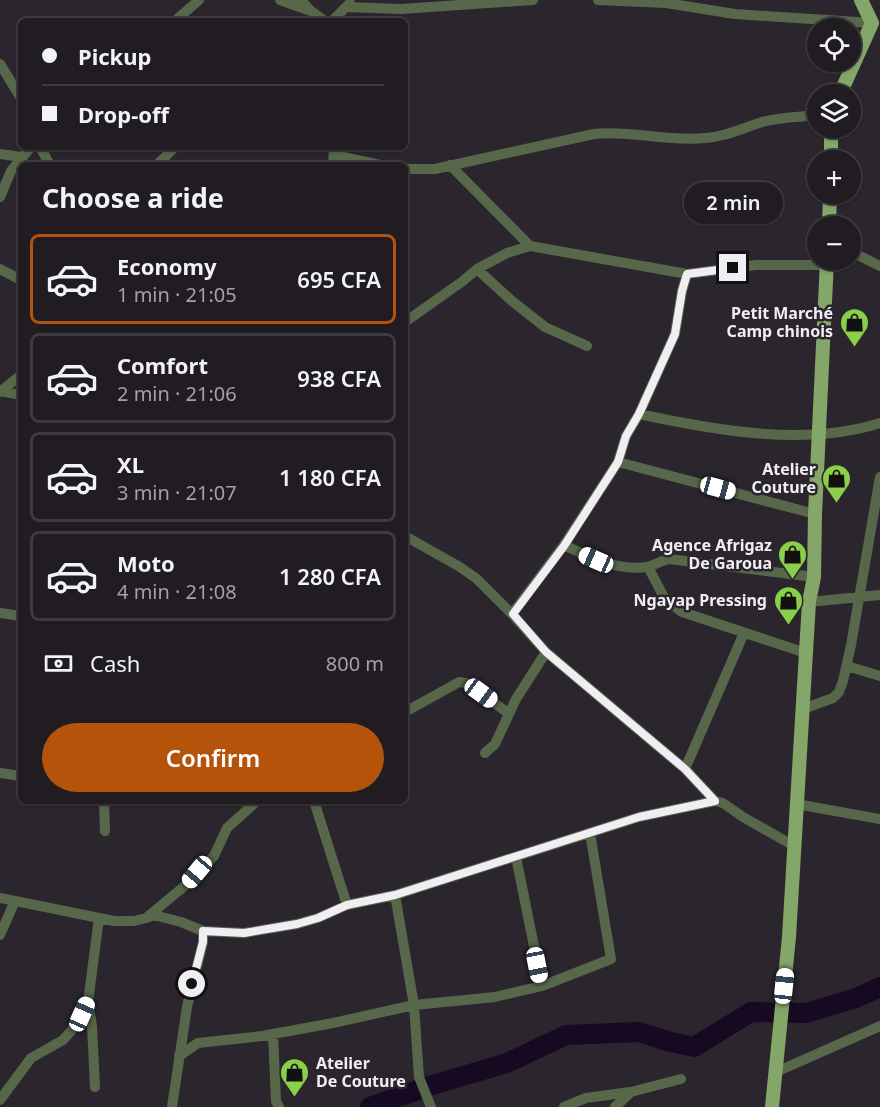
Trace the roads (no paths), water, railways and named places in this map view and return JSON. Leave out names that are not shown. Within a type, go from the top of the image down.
[{"type":"main road","points":[[845,84],[872,23],[861,0]]},
{"type":"main road","points":[[772,1107],[784,986],[809,602],[814,577],[814,514],[827,270]]},
{"type":"street","points":[[178,18],[199,0]]},
{"type":"street","points":[[280,0],[311,11]]},
{"type":"street","points":[[301,0],[321,18]]},
{"type":"street","points":[[335,18],[349,3],[401,9],[533,0]]},
{"type":"street","points":[[598,0],[666,3],[735,14],[872,23]]},
{"type":"street","points":[[0,64],[18,93]]},
{"type":"street","points":[[408,169],[435,169],[594,134],[610,132],[704,139],[765,122],[807,116]]},
{"type":"street","points":[[0,197],[11,171],[28,150]]},
{"type":"street","points":[[160,162],[173,150]]},
{"type":"street","points":[[0,154],[21,157]]},
{"type":"street","points":[[333,156],[365,162]]},
{"type":"street","points":[[450,165],[530,246]]},
{"type":"street","points":[[408,320],[477,269],[507,253],[530,246],[687,274],[756,265],[807,263]]},
{"type":"street","points":[[861,256],[880,266]]},
{"type":"street","points":[[0,269],[18,278]]},
{"type":"street","points":[[477,269],[545,327],[587,346]]},
{"type":"street","points":[[513,614],[564,546],[618,462],[626,436],[639,414],[675,334],[687,274]]},
{"type":"street","points":[[1,391],[18,377]]},
{"type":"street","points":[[1,391],[18,395]]},
{"type":"street","points":[[639,414],[697,425],[787,435],[818,434],[880,423]]},
{"type":"street","points":[[618,462],[814,514]]},
{"type":"street","points":[[803,709],[833,698],[838,692],[847,666],[880,477]]},
{"type":"street","points":[[408,538],[469,573],[513,614],[546,652],[685,769],[715,801]]},
{"type":"street","points":[[564,546],[615,566],[648,567],[669,559],[814,577]]},
{"type":"street","points":[[648,567],[665,599],[682,612],[806,653]]},
{"type":"street","points":[[809,602],[858,599],[880,595]]},
{"type":"street","points":[[0,613],[18,616]]},
{"type":"street","points":[[685,769],[744,633]]},
{"type":"street","points":[[485,753],[495,744],[508,713],[546,652]]},
{"type":"street","points":[[847,666],[880,676]]},
{"type":"street","points":[[408,710],[459,682],[467,683],[508,713]]},
{"type":"street","points":[[0,773],[18,776]]},
{"type":"street","points":[[0,898],[125,922],[154,915],[203,931],[244,933],[297,924],[318,918],[347,905],[395,895],[639,817],[715,801],[723,803],[794,846]]},
{"type":"street","points":[[104,804],[105,831]]},
{"type":"street","points":[[146,918],[187,885],[214,856],[227,828],[254,804]]},
{"type":"street","points":[[315,804],[347,905]]},
{"type":"street","points":[[796,804],[880,819]]},
{"type":"street","points":[[179,1056],[198,1043],[273,1034],[414,1005],[495,997],[542,986],[611,958],[590,833]]},
{"type":"street","points":[[516,857],[542,986]]},
{"type":"street","points":[[395,895],[414,1005],[418,1077],[430,1105]]},
{"type":"street","points":[[0,935],[15,901]]},
{"type":"street","points":[[95,1088],[92,1026],[88,1002],[99,918]]},
{"type":"street","points":[[172,1107],[187,1007],[203,942],[203,931]]},
{"type":"street","points":[[0,1100],[31,1058],[63,1040],[77,1022],[88,1002]]},
{"type":"street","points":[[776,1072],[880,1026]]},
{"type":"street","points":[[273,1034],[276,1101],[279,1107]]},
{"type":"street","points":[[564,1107],[586,1098],[631,1092],[681,1079]]},
{"type":"street","points":[[615,1107],[631,1092]]},
{"type":"waterway","points":[[370,1107],[432,1085],[507,1063],[566,1035],[639,1032],[694,1047],[751,1012],[806,1013],[856,998],[880,987]]},
{"type":"place","name":"Petit Marché Camp chinois","points":[[854,348]]},
{"type":"place","name":"Atelier Couture","points":[[837,504]]},
{"type":"place","name":"Agence Afrigaz De Garoua","points":[[793,580]]},
{"type":"place","name":"Ngayap Pressing","points":[[788,626]]},
{"type":"place","name":"Atelier De Couture","points":[[295,1098]]}]
